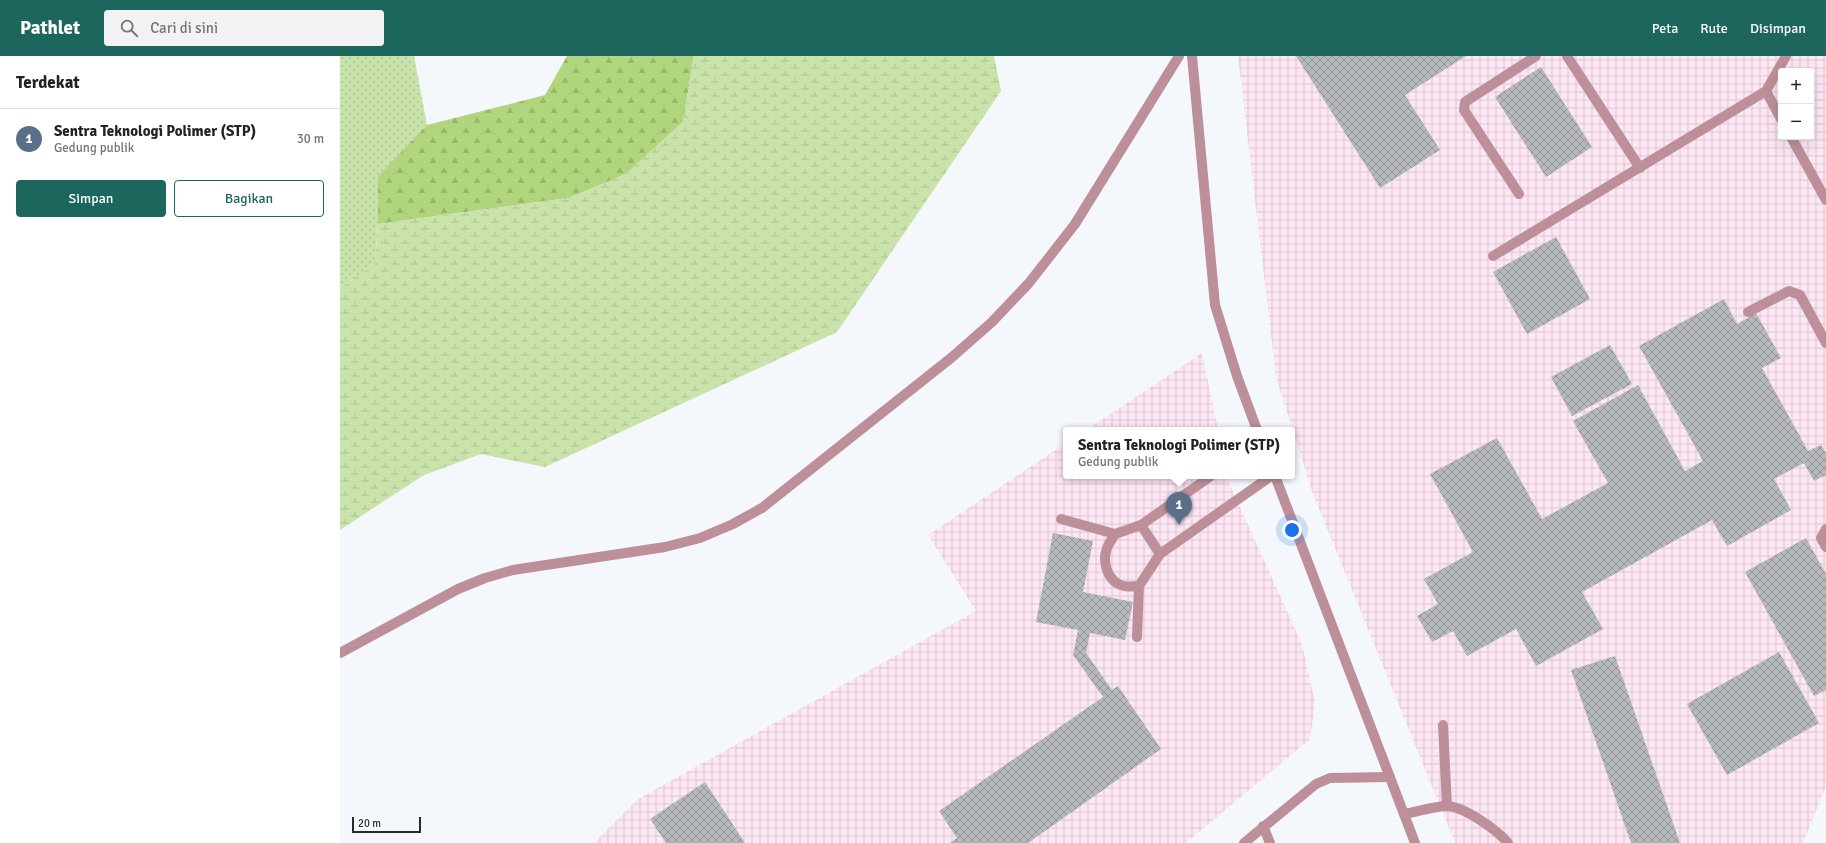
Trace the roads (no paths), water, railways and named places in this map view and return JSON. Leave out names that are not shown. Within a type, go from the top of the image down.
[{"type":"lane","points":[[340,653],[458,589],[485,578],[513,570],[665,547],[700,538],[733,524],[762,508],[952,358],[992,322],[1029,283],[1075,224],[1179,56]]},
{"type":"lane","points":[[1192,56],[1215,305],[1237,376],[1256,427]]},
{"type":"lane","points":[[1519,194],[1464,110],[1463,106],[1465,102],[1536,56]]},
{"type":"lane","points":[[1567,56],[1640,168]]},
{"type":"lane","points":[[1493,256],[1766,91],[1786,56]]},
{"type":"lane","points":[[1766,91],[1778,113]]},
{"type":"lane","points":[[1793,140],[1826,200]]},
{"type":"lane","points":[[1748,312],[1789,291],[1800,295],[1826,343]]},
{"type":"lane","points":[[1061,519],[1115,534],[1141,525],[1207,479]]},
{"type":"lane","points":[[1137,637],[1139,586],[1160,554],[1267,479]]},
{"type":"lane","points":[[1276,479],[1415,843]]},
{"type":"lane","points":[[1141,525],[1160,554]]},
{"type":"lane","points":[[1826,529],[1821,538],[1826,547]]},
{"type":"lane","points":[[1115,534],[1107,548],[1104,562],[1109,575],[1119,584],[1124,586],[1139,586]]},
{"type":"lane","points":[[1443,725],[1447,806]]},
{"type":"lane","points":[[1244,843],[1305,792],[1323,781],[1330,778],[1390,777]]},
{"type":"lane","points":[[1404,814],[1447,806],[1475,818],[1502,835],[1508,843]]},
{"type":"lane","points":[[1264,826],[1270,843]]},
{"type":"place","name":"Sentra Teknologi Polimer (STP)","points":[[1179,525]]}]
